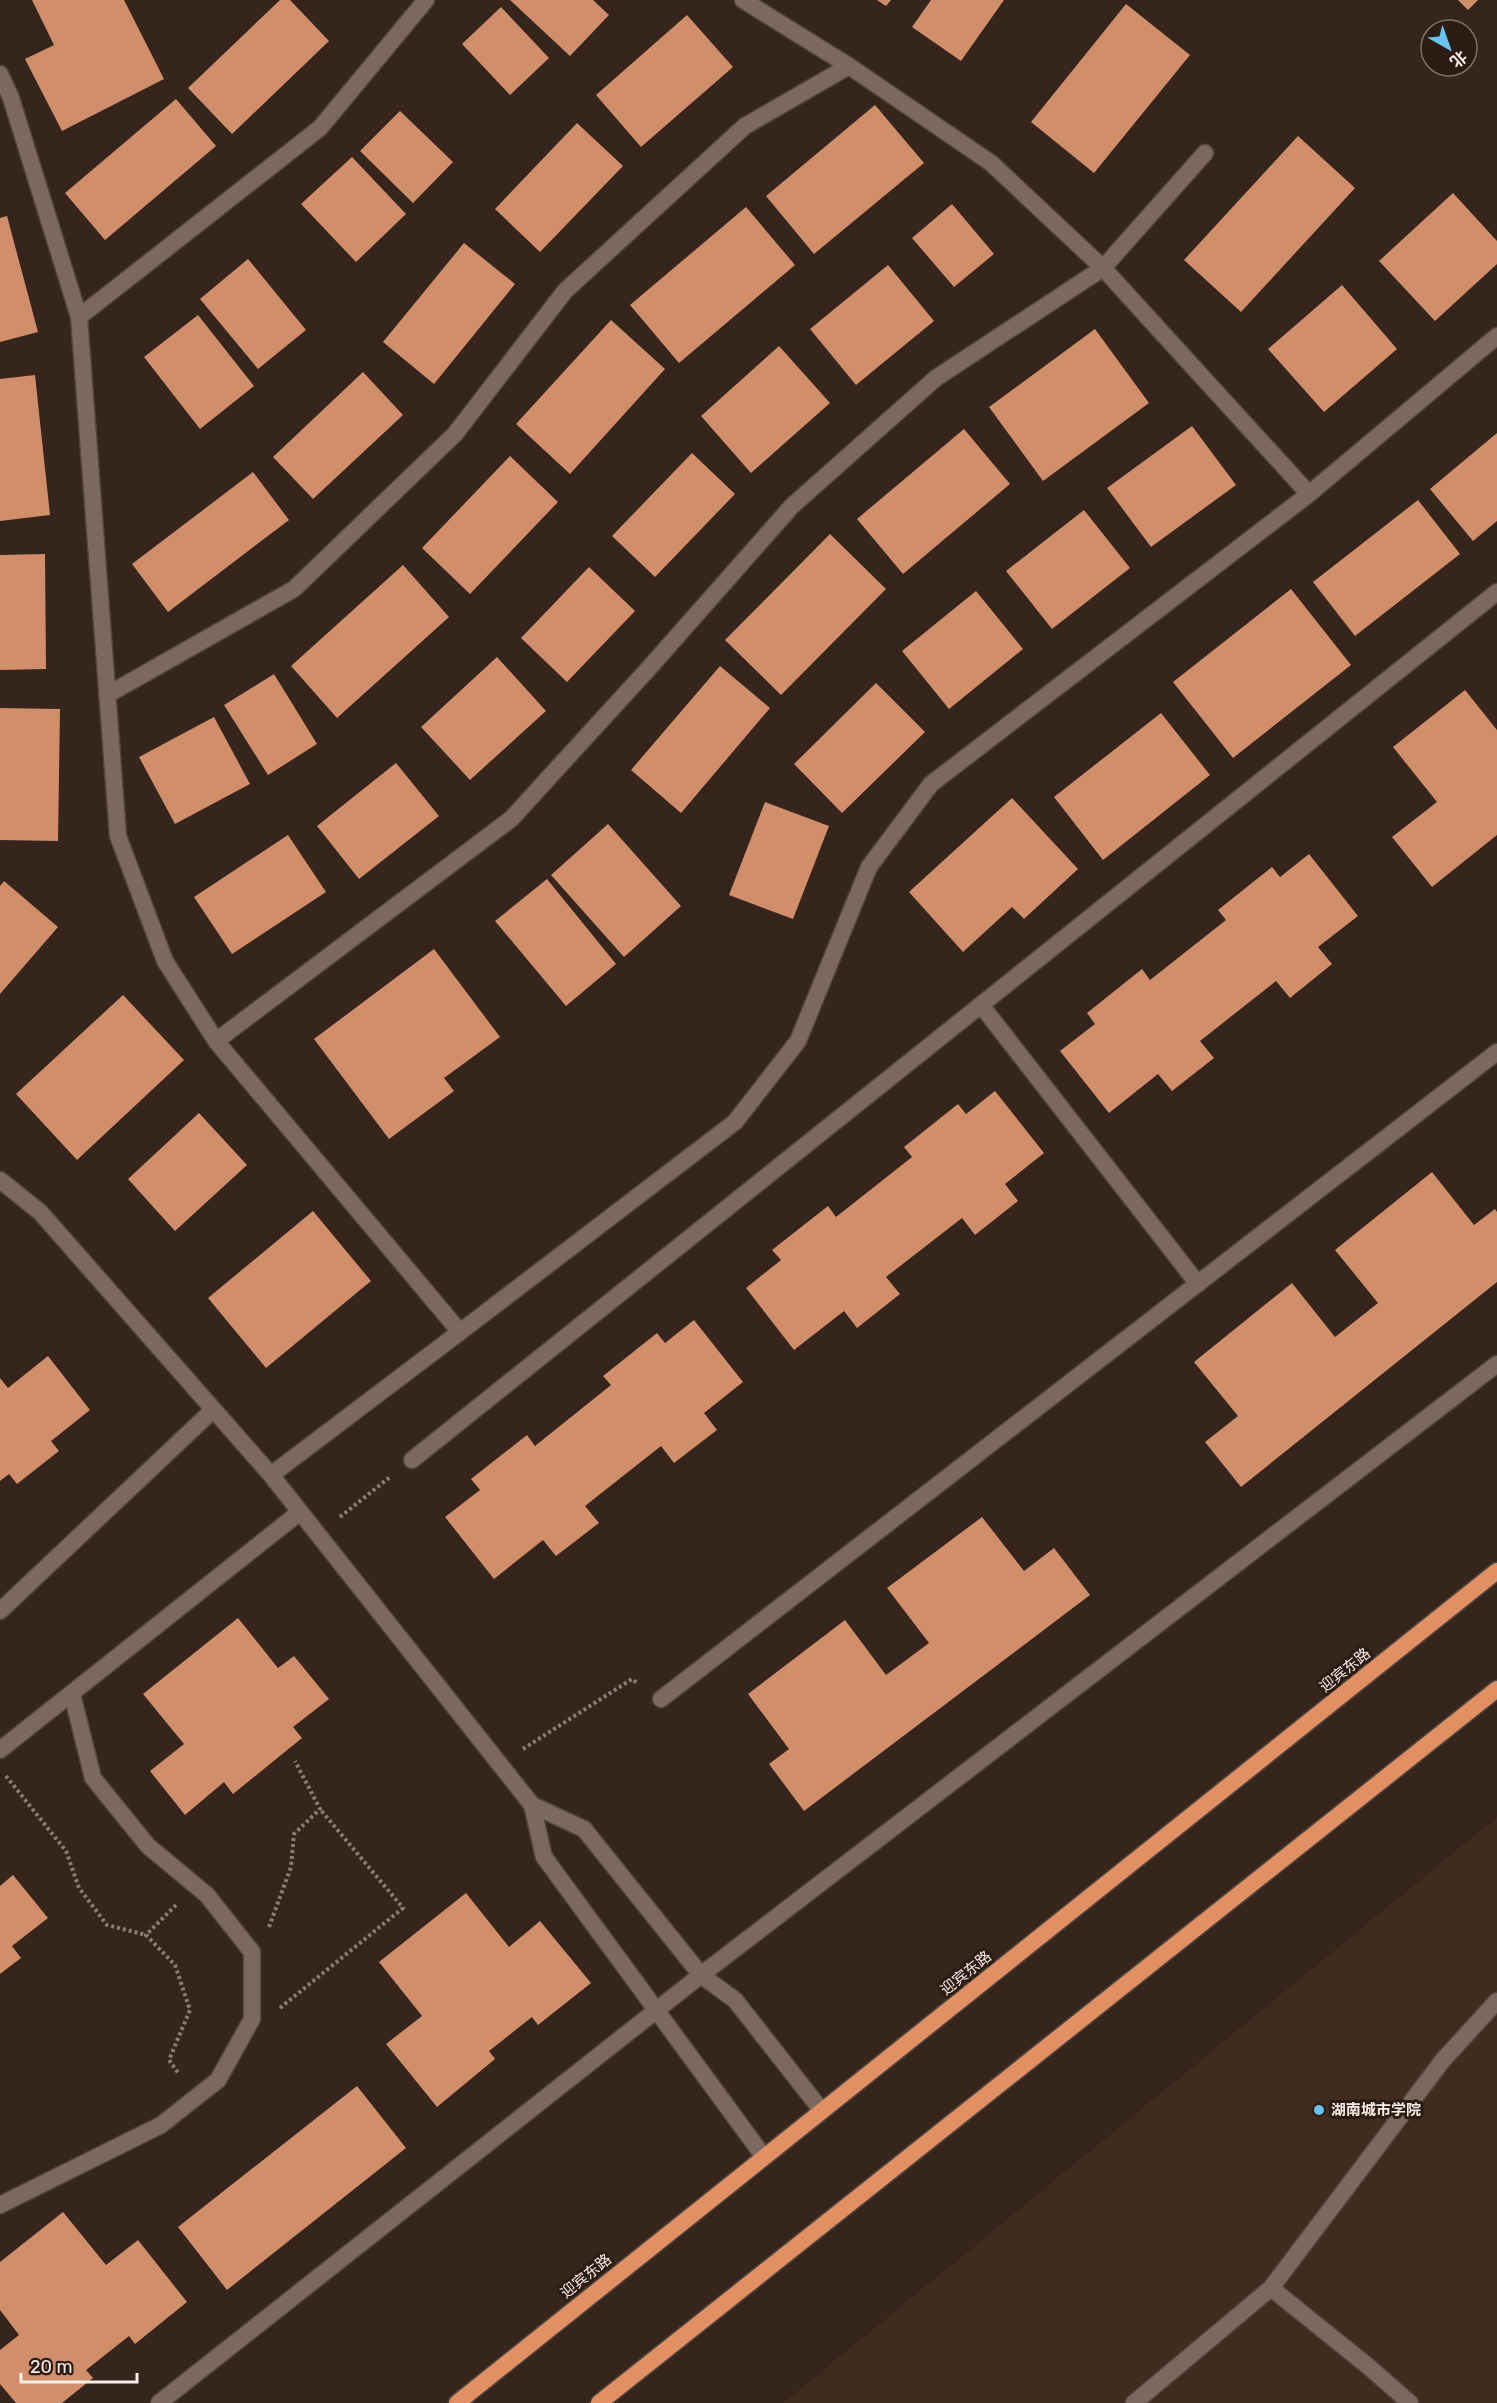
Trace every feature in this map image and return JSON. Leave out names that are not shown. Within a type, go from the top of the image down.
[{"type":"highway","name":"迎宾东路","points":[[456,2403],[1497,1571]]},
{"type":"highway","points":[[599,2403],[1497,1689]]},
{"type":"street","points":[[79,317],[320,128],[426,0]]},
{"type":"street","points":[[743,0],[849,66],[992,163],[1103,268],[1309,494]]},
{"type":"street","points":[[107,694],[294,589],[455,434],[565,291],[745,126],[849,66]]},
{"type":"street","points":[[0,74],[11,98],[79,317],[118,836],[165,961],[216,1041],[460,1332]]},
{"type":"street","points":[[216,1041],[511,819],[792,506],[936,378],[1103,268],[1205,153]]},
{"type":"street","points":[[271,1475],[735,1122],[798,1041],[869,867],[931,784],[1309,494],[1497,336]]},
{"type":"street","points":[[412,1460],[1497,592]]},
{"type":"street","points":[[981,1005],[1198,1284]]},
{"type":"street","points":[[661,1699],[1497,1052]]},
{"type":"street","points":[[0,1180],[40,1212],[271,1475],[500,1764],[531,1805],[544,1857],[764,2157]]},
{"type":"street","points":[[159,2403],[701,1975],[1497,1364]]},
{"type":"street","points":[[0,1611],[213,1410]]},
{"type":"street","points":[[0,1750],[300,1512]]},
{"type":"street","points":[[0,2205],[161,2125],[218,2080],[252,2019],[252,1953],[207,1895],[148,1846],[93,1778],[72,1694]]},
{"type":"street","points":[[531,1805],[584,1829],[701,1975],[735,2000],[822,2111]]},
{"type":"street","points":[[1134,2403],[1271,2288],[1443,2060],[1497,2001]]},
{"type":"street","points":[[1271,2288],[1410,2403]]},
{"type":"path","points":[[318,1534],[412,1460]]},
{"type":"path","points":[[500,1764],[632,1679],[661,1699]]},
{"type":"path","points":[[252,2019],[269,2017],[403,1908],[320,1809],[295,1761]]},
{"type":"path","points":[[0,1768],[66,1851],[79,1888],[107,1925],[146,1935],[175,1965],[190,2010],[169,2060],[196,2097]]},
{"type":"path","points":[[252,1953],[267,1934],[291,1867],[294,1834],[320,1809]]},
{"type":"path","points":[[146,1935],[195,1885]]},
{"type":"shaded area","name":"湖南城市学院","points":[[1497,1817],[1497,2403],[783,2403]]},
{"type":"building","points":[[32,0],[124,0],[164,79],[62,131],[25,59],[54,45]]},
{"type":"building","points":[[280,0],[290,0],[329,41],[232,134],[188,88]]},
{"type":"building","points":[[510,0],[593,0],[609,15],[570,56]]},
{"type":"building","points":[[877,0],[891,0],[886,6]]},
{"type":"building","points":[[931,0],[1004,0],[961,61],[912,27]]},
{"type":"building","points":[[1458,0],[1478,0],[1468,10]]},
{"type":"building","points":[[1126,4],[1190,55],[1094,173],[1031,122]]},
{"type":"building","points":[[501,7],[549,58],[510,95],[462,44]]},
{"type":"building","points":[[687,15],[733,67],[641,147],[596,95]]},
{"type":"building","points":[[176,99],[216,146],[105,240],[65,193]]},
{"type":"building","points":[[875,105],[924,163],[814,254],[766,196]]},
{"type":"building","points":[[400,111],[453,162],[413,203],[360,151]]},
{"type":"building","points":[[577,123],[623,166],[540,252],[495,209]]},
{"type":"building","points":[[1298,136],[1355,188],[1241,312],[1184,260]]},
{"type":"building","points":[[352,157],[406,214],[356,262],[301,204]]},
{"type":"building","points":[[1453,193],[1497,241],[1497,264],[1435,321],[1379,261]]},
{"type":"building","points":[[952,204],[994,254],[954,287],[912,238]]},
{"type":"building","points":[[746,207],[795,265],[679,363],[630,305]]},
{"type":"building","points":[[7,216],[38,332],[0,342],[0,218]]},
{"type":"building","points":[[464,243],[515,284],[434,384],[383,342]]},
{"type":"building","points":[[248,259],[306,330],[258,369],[200,299]]},
{"type":"building","points":[[888,265],[934,321],[856,385],[810,329]]},
{"type":"building","points":[[1342,285],[1397,349],[1324,412],[1268,349]]},
{"type":"building","points":[[198,315],[254,386],[200,429],[144,357]]},
{"type":"building","points":[[611,320],[665,369],[570,474],[516,424]]},
{"type":"building","points":[[1095,329],[1149,403],[1043,481],[989,407]]},
{"type":"building","points":[[779,346],[830,403],[751,473],[701,416]]},
{"type":"building","points":[[363,372],[403,415],[313,499],[273,457]]},
{"type":"building","points":[[35,375],[50,515],[0,521],[0,379]]},
{"type":"building","points":[[1192,426],[1236,485],[1151,547],[1107,488]]},
{"type":"building","points":[[964,429],[1010,484],[903,574],[857,519]]},
{"type":"building","points":[[1497,433],[1497,521],[1473,541],[1430,489]]},
{"type":"building","points":[[692,453],[735,494],[655,577],[612,536]]},
{"type":"building","points":[[510,456],[558,502],[470,594],[422,548]]},
{"type":"building","points":[[253,472],[289,520],[168,612],[132,564]]},
{"type":"building","points":[[1418,500],[1460,554],[1355,636],[1313,582]]},
{"type":"building","points":[[1084,510],[1130,568],[1052,629],[1006,571]]},
{"type":"building","points":[[830,534],[886,589],[781,695],[725,640]]},
{"type":"building","points":[[45,554],[46,669],[0,670],[0,555]]},
{"type":"building","points":[[403,565],[449,617],[337,718],[291,666]]},
{"type":"building","points":[[589,567],[635,611],[567,682],[521,638]]},
{"type":"building","points":[[1291,589],[1351,665],[1233,758],[1173,682]]},
{"type":"building","points":[[976,591],[1023,649],[949,709],[902,651]]},
{"type":"building","points":[[497,657],[546,711],[470,780],[421,727]]},
{"type":"building","points":[[720,666],[770,708],[681,813],[631,770]]},
{"type":"building","points":[[274,674],[317,744],[268,775],[224,705]]},
{"type":"building","points":[[876,683],[925,732],[842,813],[794,764]]},
{"type":"building","points":[[1465,690],[1497,730],[1497,835],[1432,887],[1392,837],[1437,802],[1393,747]]},
{"type":"building","points":[[0,708],[60,709],[58,841],[0,840]]},
{"type":"building","points":[[1161,713],[1210,775],[1103,860],[1054,797]]},
{"type":"building","points":[[214,717],[250,784],[175,824],[139,757]]},
{"type":"building","points":[[396,763],[439,816],[359,879],[317,826]]},
{"type":"building","points":[[1012,798],[1078,869],[1024,919],[1012,907],[963,952],[909,892]]},
{"type":"building","points":[[765,802],[829,826],[793,919],[729,895]]},
{"type":"building","points":[[608,824],[681,906],[624,957],[551,875]]},
{"type":"building","points":[[288,835],[326,892],[232,954],[194,897]]},
{"type":"building","points":[[1309,854],[1358,916],[1318,947],[1332,964],[1290,998],[1276,981],[1200,1041],[1214,1058],[1172,1091],[1158,1074],[1109,1113],[1060,1051],[1095,1024],[1087,1013],[1142,969],[1150,980],[1226,920],[1218,910],[1272,867],[1280,877]]},
{"type":"building","points":[[547,879],[616,964],[566,1006],[495,921]]},
{"type":"building","points":[[4,881],[58,927],[0,994],[0,886]]},
{"type":"building","points":[[434,949],[500,1037],[444,1078],[454,1091],[389,1139],[314,1039]]},
{"type":"building","points":[[123,995],[184,1060],[77,1160],[16,1094]]},
{"type":"building","points":[[995,1091],[1044,1153],[1005,1184],[1018,1201],[975,1235],[962,1218],[886,1277],[900,1294],[857,1328],[844,1311],[794,1350],[746,1288],[781,1260],[772,1250],[828,1206],[836,1217],[912,1157],[904,1147],[958,1104],[966,1114]]},
{"type":"building","points":[[199,1113],[247,1165],[175,1231],[128,1179]]},
{"type":"building","points":[[1432,1172],[1474,1225],[1495,1209],[1497,1212],[1497,1282],[1241,1487],[1205,1442],[1238,1416],[1194,1362],[1292,1283],[1335,1337],[1378,1303],[1335,1250]]},
{"type":"building","points":[[313,1211],[371,1281],[266,1368],[208,1298]]},
{"type":"building","points":[[694,1320],[743,1382],[704,1413],[717,1430],[674,1463],[661,1446],[585,1506],[599,1523],[556,1556],[543,1540],[494,1579],[445,1517],[480,1490],[471,1479],[527,1435],[535,1446],[611,1385],[603,1376],[657,1333],[665,1343]]},
{"type":"building","points":[[48,1356],[90,1410],[51,1441],[59,1451],[17,1484],[9,1474],[0,1481],[0,1378],[8,1388]]},
{"type":"building","points":[[982,1517],[1024,1571],[1054,1548],[1090,1595],[804,1811],[769,1764],[789,1749],[748,1694],[845,1620],[886,1675],[929,1643],[887,1588]]},
{"type":"building","points":[[238,1618],[278,1668],[294,1656],[329,1699],[293,1727],[302,1738],[233,1794],[224,1782],[185,1815],[150,1771],[184,1744],[143,1694]]},
{"type":"building","points":[[13,1875],[48,1918],[12,1946],[21,1958],[0,1974],[0,1886]]},
{"type":"building","points":[[466,1893],[509,1947],[540,1921],[591,1983],[538,2025],[532,2017],[489,2051],[495,2059],[437,2107],[386,2044],[422,2016],[379,1962]]},
{"type":"building","points":[[357,2086],[406,2148],[227,2290],[178,2227]]},
{"type":"building","points":[[63,2212],[106,2265],[138,2240],[187,2302],[135,2344],[129,2336],[86,2370],[93,2378],[62,2403],[16,2403],[0,2384],[0,2350],[19,2335],[0,2310],[0,2262]]},
{"type":"place","name":"湖南城市学院","points":[[1319,2110]]}]
